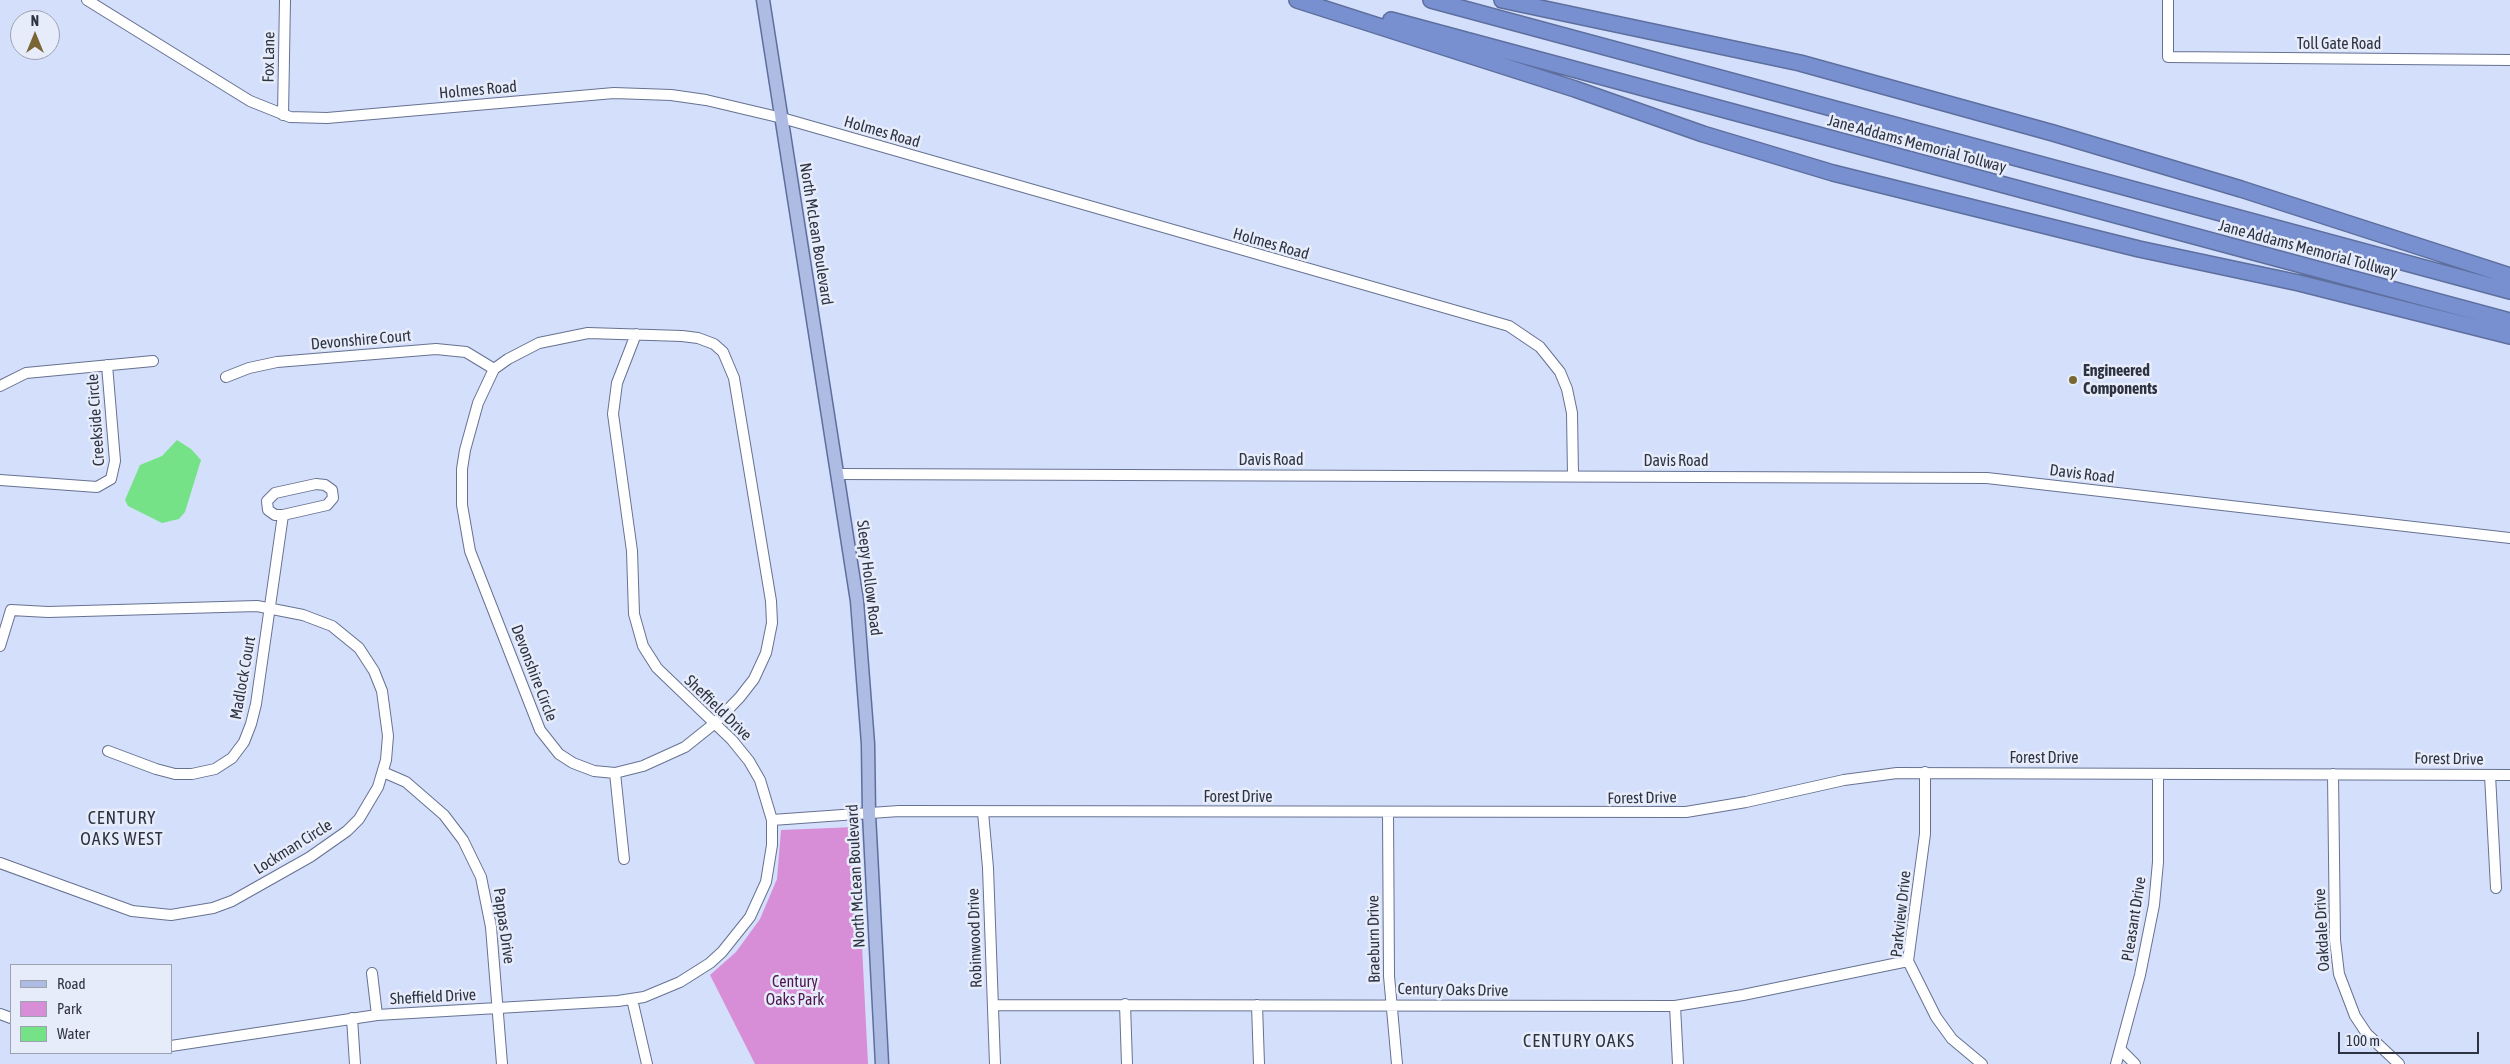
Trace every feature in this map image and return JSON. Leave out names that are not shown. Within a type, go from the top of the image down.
[{"type":"highway","points":[[1296,0],[1575,89],[1702,134],[1833,173],[2139,249],[2299,283],[2510,336]]},
{"type":"highway","name":"Jane Addams Memorial Tollway","points":[[1315,0],[2510,321]]},
{"type":"highway","name":"Jane Addams Memorial Tollway","points":[[1431,0],[2510,291]]},
{"type":"highway","points":[[1502,0],[1800,63],[2053,133],[2241,189],[2510,276]]},
{"type":"main road","name":"North McLean Boulevard","points":[[763,0],[838,474]]},
{"type":"main road","name":"Sleepy Hollow Road","points":[[838,474],[857,601],[865,686]]},
{"type":"main road","name":"North McLean Boulevard","points":[[865,686],[869,814],[882,1064]]},
{"type":"street","name":"Holmes Road","points":[[86,0],[250,101],[283,116],[327,118],[614,93],[671,95],[706,100],[782,118],[1509,326],[1540,347],[1560,372],[1567,389],[1572,413],[1573,475]]},
{"type":"street","name":"Fox Lane","points":[[283,116],[285,0]]},
{"type":"street","name":"Toll Gate Road","points":[[2168,0],[2168,57],[2510,60]]},
{"type":"street","name":"Devonshire Circle","points":[[588,333],[636,334],[682,336],[714,344],[728,360],[734,378],[769,584],[772,623],[766,653],[754,679],[715,723],[673,754],[643,766],[615,773],[594,771],[573,764],[559,754],[540,730],[466,538],[461,487],[465,450],[478,402],[494,369],[521,351],[556,338],[588,333]]},
{"type":"street","name":"Sheffield Drive","points":[[172,1046],[377,1015],[632,999],[662,990],[695,973],[722,952],[744,925],[756,906],[766,882],[772,845],[772,820],[755,770],[740,749],[715,723],[674,687],[653,662],[643,646],[634,614],[632,551],[613,414],[617,383],[636,334]]},
{"type":"street","name":"Devonshire Court","points":[[226,377],[249,368],[277,362],[436,349],[466,352],[494,369]]},
{"type":"street","name":"Creekside Circle","points":[[0,386],[26,372],[153,361]]},
{"type":"street","name":"Creekside Circle","points":[[0,480],[97,487],[108,482],[114,474],[115,462],[107,365]]},
{"type":"street","name":"Davis Road","points":[[838,474],[1573,475],[1987,478],[2510,538]]},
{"type":"street","points":[[316,484],[325,485],[332,490],[333,498],[327,506],[283,515],[275,515],[268,510],[266,501],[275,493],[316,484]]},
{"type":"street","name":"Madlock Court","points":[[108,751],[175,774],[192,774],[214,769],[232,758],[244,742],[251,724],[283,515]]},
{"type":"street","name":"Lockman Circle","points":[[0,646],[11,610],[48,612],[257,606],[308,616],[332,626],[352,641],[367,659],[378,681],[386,706],[388,748],[383,772],[373,796],[358,819],[338,839],[238,898],[197,912],[162,915],[132,911],[0,863]]},
{"type":"street","name":"Pappas Drive","points":[[383,772],[406,782],[429,799],[455,828],[470,852],[487,902],[499,1008],[502,1064]]},
{"type":"street","name":"Forest Drive","points":[[772,820],[869,814],[983,812],[1686,812],[1746,802],[1862,777],[1925,772],[2510,775]]},
{"type":"street","name":"Parkview Drive","points":[[1925,772],[1925,834],[1908,961],[1936,1017],[1952,1039],[1982,1064]]},
{"type":"street","points":[[615,773],[624,859]]},
{"type":"street","name":"Pleasant Drive","points":[[2116,1064],[2140,975],[2154,905],[2158,862],[2158,774]]},
{"type":"street","name":"Oakdale Drive","points":[[2333,774],[2335,940],[2339,974],[2355,1016],[2367,1034],[2398,1064]]},
{"type":"street","points":[[2490,775],[2496,888]]},
{"type":"street","name":"Robinwood Drive","points":[[983,812],[988,868],[995,1064]]},
{"type":"street","name":"Braeburn Drive","points":[[1388,813],[1389,976],[1396,1064]]},
{"type":"street","name":"Century Oaks Drive","points":[[993,1005],[1392,1004],[1407,1006],[1675,1006],[1743,995],[1908,961]]},
{"type":"street","name":"Sheffield Drive","points":[[372,973],[377,1015]]},
{"type":"street","points":[[632,999],[647,1064]]},
{"type":"street","points":[[1125,1004],[1127,1064]]},
{"type":"street","points":[[1257,1005],[1259,1064]]},
{"type":"street","points":[[1675,1006],[1678,1064]]},
{"type":"street","points":[[352,1018],[355,1064]]},
{"type":"street","points":[[2120,1049],[2135,1064]]},
{"type":"green space","name":"Century Oaks Park","points":[[856,827],[868,1064],[755,1064],[710,975],[736,952],[760,919],[777,879],[781,830]]},
{"type":"water","points":[[177,440],[191,449],[201,460],[185,512],[179,519],[162,523],[128,506],[125,500],[140,465],[162,456]]},
{"type":"place","name":"Engineered Components","points":[[2073,380]]},
{"type":"district","name":"CENTURY OAKS WEST","points":[[122,828]]},
{"type":"district","name":"CENTURY OAKS","points":[[1579,1041]]}]
